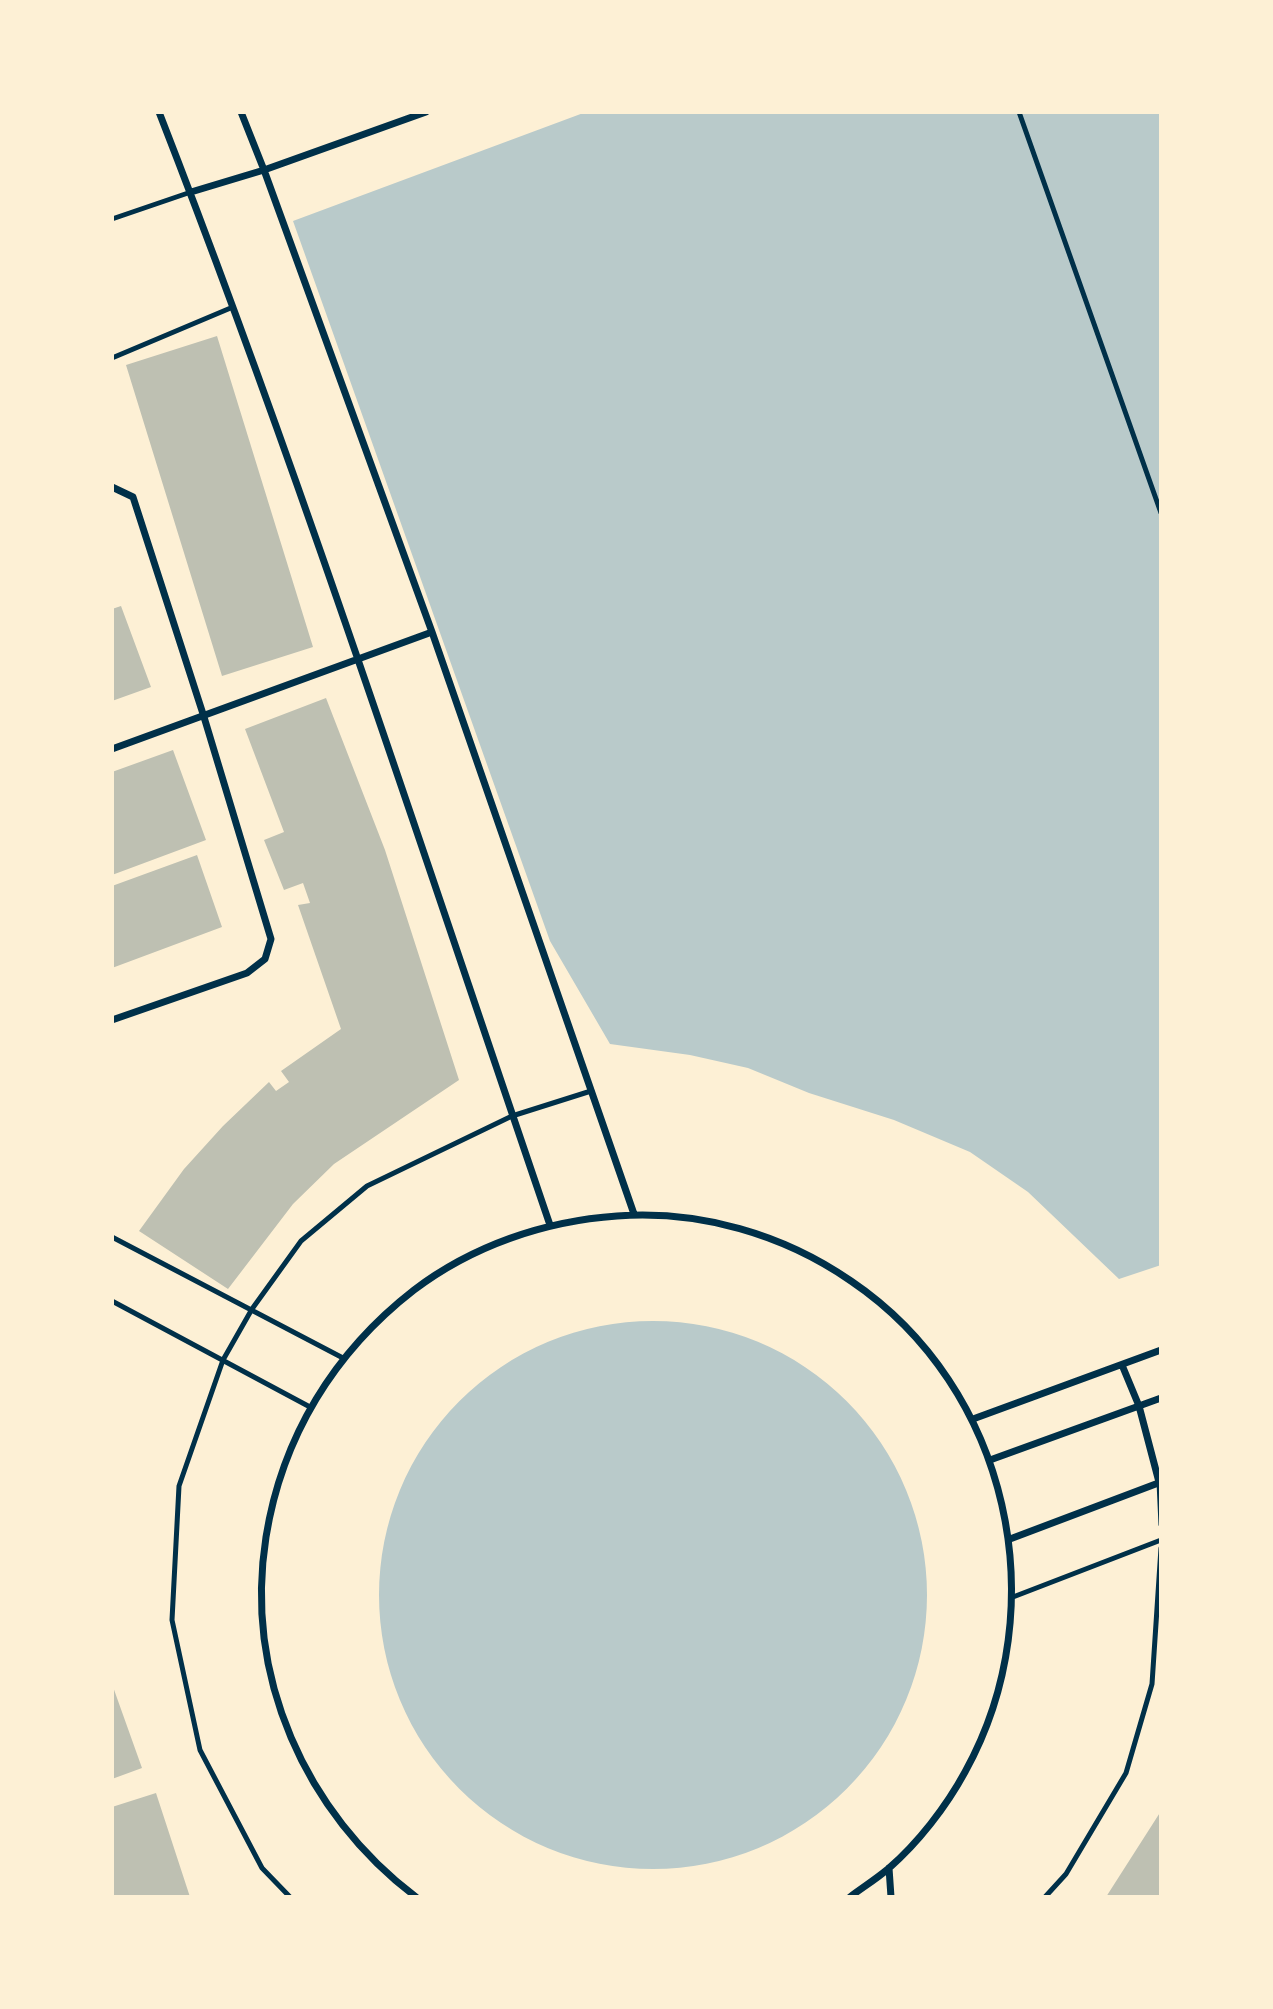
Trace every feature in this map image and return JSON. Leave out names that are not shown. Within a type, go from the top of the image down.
[{"type":"street","points":[[159,112],[233,307],[359,660],[550,1225]]},
{"type":"street","points":[[241,112],[432,632],[634,1214]]},
{"type":"street","points":[[191,192],[264,170],[426,112]]},
{"type":"street","points":[[112,487],[133,497],[204,717],[271,939],[265,959],[247,973],[112,1020]]},
{"type":"street","points":[[112,749],[432,632]]},
{"type":"street","points":[[413,1896],[372,1859],[336,1818],[314,1784],[284,1723],[269,1671],[262,1617],[262,1562],[270,1508],[286,1456],[310,1407],[343,1358],[386,1312],[435,1274],[491,1245],[550,1225],[592,1217],[634,1214],[717,1222],[758,1233],[796,1248],[833,1268],[868,1292],[928,1350],[952,1383],[973,1419],[990,1460],[1002,1498],[1010,1539],[1013,1597],[1007,1658],[990,1717],[970,1761],[931,1823],[889,1868],[850,1897]]},
{"type":"street","points":[[973,1419],[1161,1350]]},
{"type":"street","points":[[1010,1539],[1160,1482],[1139,1406],[1122,1364]]},
{"type":"street","points":[[990,1460],[1161,1398]]},
{"type":"street","points":[[889,1868],[891,1897]]},
{"type":"lane","points":[[1019,112],[1161,513]]},
{"type":"lane","points":[[112,219],[191,192]]},
{"type":"lane","points":[[112,358],[233,307]]},
{"type":"lane","points":[[290,1897],[262,1868],[200,1750],[172,1620],[179,1486],[223,1360],[252,1309],[301,1241],[367,1186],[512,1116],[591,1091]]},
{"type":"lane","points":[[112,1237],[343,1358]]},
{"type":"lane","points":[[112,1301],[310,1407]]},
{"type":"lane","points":[[1160,1482],[1161,1525]]},
{"type":"lane","points":[[1013,1597],[1161,1540]]},
{"type":"lane","points":[[1045,1897],[1066,1874],[1126,1773],[1152,1684],[1161,1548]]},
{"type":"shaded area","points":[[586,112],[1161,112],[1161,1265],[1119,1279],[1028,1192],[970,1152],[894,1120],[809,1093],[748,1068],[690,1055],[610,1044],[550,941],[293,221]]},
{"type":"shaded area","points":[[653,1321],[706,1326],[758,1342],[805,1367],[847,1401],[881,1443],[906,1490],[922,1542],[927,1595],[922,1648],[906,1700],[881,1747],[847,1789],[805,1823],[758,1848],[706,1864],[653,1869],[600,1864],[548,1848],[501,1823],[459,1789],[425,1747],[400,1700],[384,1648],[379,1595],[384,1542],[400,1490],[425,1443],[459,1401],[501,1367],[548,1342],[600,1326]]},
{"type":"building","points":[[217,336],[313,647],[222,676],[126,365]]},
{"type":"building","points":[[121,606],[151,687],[112,701],[112,609]]},
{"type":"building","points":[[326,698],[385,850],[459,1080],[334,1164],[293,1204],[228,1289],[139,1231],[184,1169],[223,1126],[269,1082],[276,1091],[289,1082],[281,1071],[341,1029],[298,905],[310,903],[303,883],[284,890],[264,840],[284,832],[245,729]]},
{"type":"building","points":[[173,750],[206,840],[112,875],[112,772]]},
{"type":"building","points":[[197,855],[222,927],[112,968],[112,886]]},
{"type":"building","points":[[112,1684],[142,1768],[112,1779]]},
{"type":"building","points":[[156,1793],[190,1897],[112,1897],[112,1807]]},
{"type":"building","points":[[1161,1811],[1161,1897],[1106,1897]]}]
